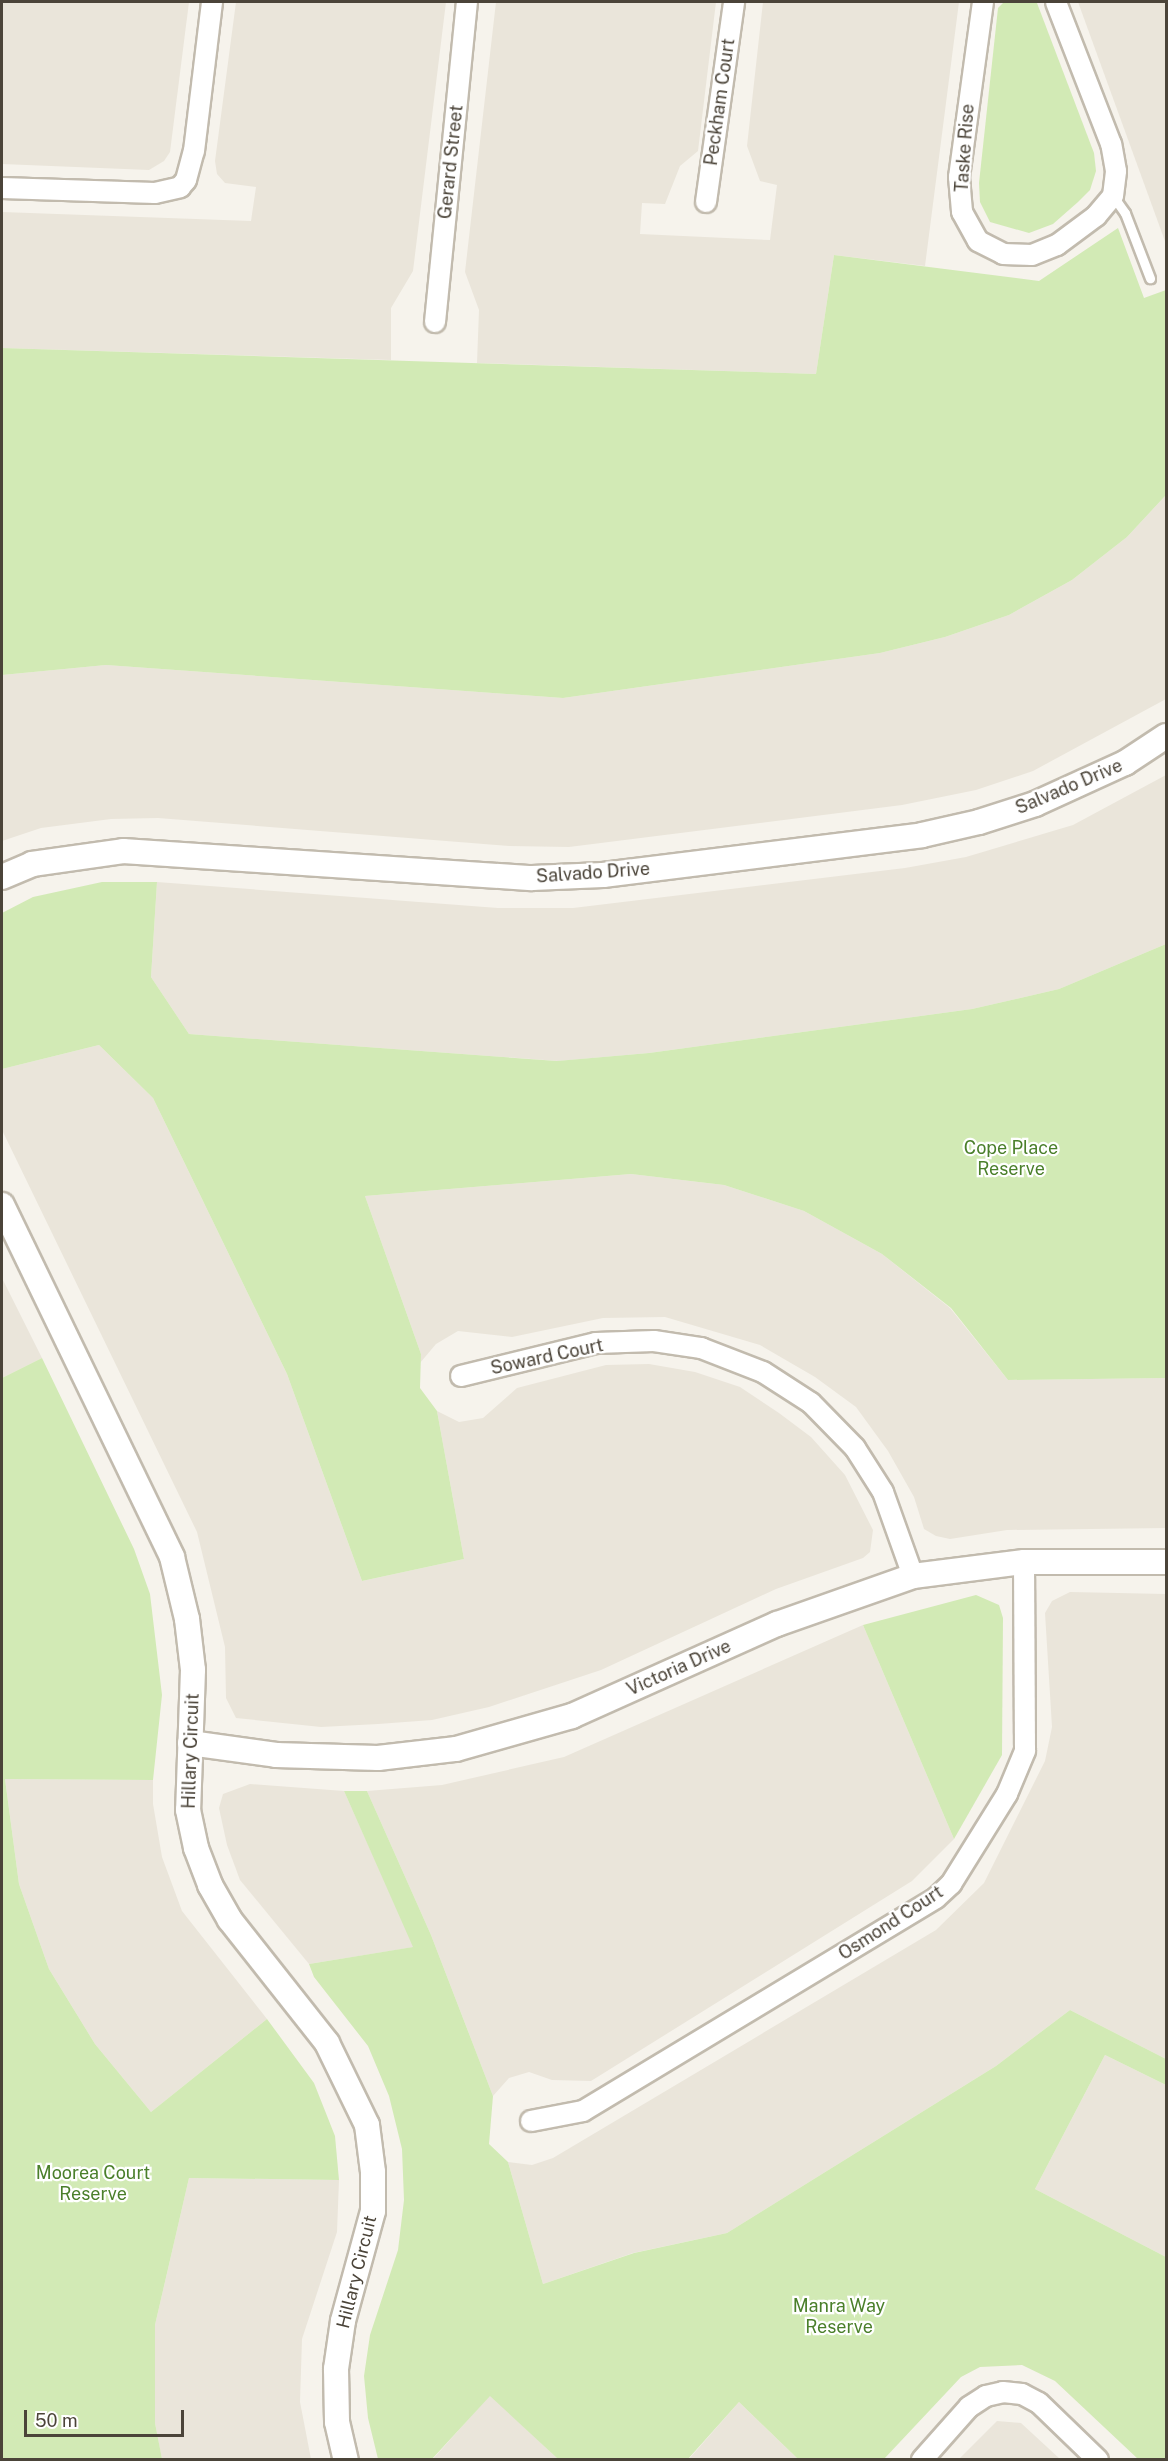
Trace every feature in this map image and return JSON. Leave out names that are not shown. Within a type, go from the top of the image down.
[{"type":"street","points":[[2,188],[155,194],[180,187],[186,180],[194,151],[212,2]]},
{"type":"street","name":"Gerard Street","points":[[435,322],[467,2]]},
{"type":"street","name":"Peckham Court","points":[[706,202],[734,2]]},
{"type":"street","name":"Taske Rise","points":[[983,2],[959,177],[963,212],[978,241],[1003,254],[1032,255],[1057,245],[1096,216],[1113,196]]},
{"type":"street","points":[[1056,2],[1111,144],[1116,171],[1113,196]]},
{"type":"street","name":"Salvado Drive","points":[[2,877],[32,864],[123,851],[532,878],[603,875],[922,835],[979,822],[1035,804],[1125,763],[1167,736]]},
{"type":"street","name":"Hillary Circuit","points":[[2,1205],[172,1557],[187,1619],[193,1670],[188,1810],[196,1848],[210,1885],[230,1920],[327,2043],[367,2125],[373,2172],[373,2211],[343,2321],[336,2368],[336,2422],[346,2460]]},
{"type":"street","name":"Soward Court","points":[[461,1376],[596,1344],[654,1341],[701,1348],[763,1372],[811,1403],[855,1448],[883,1492],[914,1576]]},
{"type":"street","name":"Victoria Drive","points":[[190,1743],[276,1755],[378,1758],[456,1749],[572,1716],[777,1624],[914,1576],[1024,1562],[1167,1562]]},
{"type":"street","name":"Osmond Court","points":[[531,2121],[583,2111],[936,1898],[951,1884],[1007,1794],[1025,1751],[1024,1562]]},
{"type":"street","points":[[922,2460],[969,2408],[986,2396],[1003,2392],[1022,2394],[1039,2403],[1098,2460]]},
{"type":"lane","points":[[1113,196],[1125,213],[1150,278]]},
{"type":"shaded area","points":[[2,2],[189,2],[170,152],[164,161],[149,170],[2,164]]},
{"type":"shaded area","points":[[236,2],[446,2],[413,271],[391,308],[391,360],[2,348],[2,212],[251,221],[256,187],[225,183],[217,174],[215,161]]},
{"type":"shaded area","points":[[496,2],[716,2],[698,151],[680,166],[665,204],[642,203],[640,234],[770,240],[777,185],[760,181],[747,146],[763,2],[959,2],[925,266],[834,255],[816,374],[477,363],[479,310],[465,272]]},
{"type":"shaded area","points":[[1078,2],[1166,2],[1166,244]]},
{"type":"shaded area","points":[[1166,495],[1166,699],[1033,771],[976,790],[902,805],[569,847],[509,846],[158,818],[111,819],[41,828],[2,841],[2,675],[106,665],[563,698],[880,653],[945,637],[1009,615],[1072,580],[1127,537]]},
{"type":"shaded area","points":[[1166,775],[1166,944],[1059,989],[972,1009],[649,1053],[558,1061],[189,1034],[151,977],[157,882],[498,908],[573,908],[905,868],[966,857],[1073,825]]},
{"type":"shaded area","points":[[99,1045],[153,1098],[287,1374],[362,1581],[464,1559],[437,1411],[459,1422],[483,1418],[517,1388],[606,1365],[649,1364],[695,1372],[740,1387],[779,1413],[811,1437],[845,1475],[873,1530],[870,1552],[863,1558],[776,1589],[601,1670],[489,1707],[432,1720],[321,1727],[236,1718],[226,1698],[225,1647],[197,1532],[2,1130],[2,1069]]},
{"type":"shaded area","points":[[631,1174],[724,1185],[804,1211],[882,1254],[950,1308],[1008,1380],[1166,1378],[1166,1528],[1007,1530],[950,1539],[936,1536],[924,1529],[914,1497],[888,1451],[856,1407],[815,1377],[760,1345],[665,1317],[603,1318],[512,1337],[458,1331],[436,1344],[420,1363],[421,1354],[365,1196]]},
{"type":"shaded area","points":[[2,1278],[42,1358],[2,1378]]},
{"type":"shaded area","points":[[1070,1592],[1166,1594],[1166,2059],[1070,2010],[996,2066],[727,2233],[633,2253],[543,2284],[508,2162],[532,2165],[553,2158],[936,1930],[984,1883],[1045,1761],[1052,1727],[1045,1613],[1052,1601]]},
{"type":"shaded area","points":[[863,1625],[954,1839],[912,1881],[591,2081],[552,2080],[529,2072],[509,2078],[493,2096],[431,1935],[367,1791],[442,1785],[564,1757]]},
{"type":"shaded area","points":[[5,1779],[153,1780],[153,1804],[162,1857],[182,1911],[267,2019],[151,2112],[95,2044],[49,1969],[19,1884]]},
{"type":"shaded area","points":[[250,1784],[344,1791],[414,1947],[309,1964],[240,1880],[227,1845],[219,1808],[223,1794]]},
{"type":"shaded area","points":[[1105,2055],[1166,2085],[1166,2257],[1035,2189]]},
{"type":"shaded area","points":[[189,2178],[339,2180],[337,2232],[302,2339],[300,2402],[311,2459],[162,2460],[155,2423],[155,2325]]},
{"type":"shaded area","points":[[490,2395],[558,2459],[432,2460]]},
{"type":"shaded area","points":[[739,2402],[798,2459],[688,2460]]},
{"type":"shaded area","points":[[997,2421],[1021,2423],[1060,2459],[959,2459]]},
{"type":"green space","points":[[1004,2],[1037,3],[1094,153],[1096,171],[1090,190],[1078,202],[1053,224],[1029,233],[990,222],[980,202],[979,183],[998,8]]},
{"type":"green space","points":[[1118,228],[1144,298],[1166,290],[1166,495],[1127,537],[1072,580],[1009,615],[945,637],[880,653],[563,698],[106,665],[2,675],[2,348],[816,374],[834,255],[1039,281]]},
{"type":"green space","name":"Cope Place Reserve","points":[[102,882],[157,882],[151,977],[189,1034],[557,1061],[649,1053],[972,1009],[1059,989],[1166,944],[1166,1378],[1008,1380],[951,1308],[882,1254],[804,1211],[724,1185],[631,1174],[365,1196],[421,1354],[420,1388],[437,1411],[464,1559],[362,1581],[287,1374],[153,1098],[99,1045],[2,1069],[2,913],[33,897]]},
{"type":"green space","name":"Moorea Court Reserve","points":[[42,1358],[134,1549],[150,1594],[162,1695],[153,1780],[5,1779],[19,1884],[49,1969],[95,2044],[151,2112],[267,2019],[314,2083],[335,2136],[339,2180],[189,2178],[155,2325],[155,2423],[162,2459],[2,2459],[2,1378]]},
{"type":"green space","points":[[976,1595],[999,1605],[1003,1618],[1002,1755],[954,1839],[863,1625]]},
{"type":"green space","name":"Manra Way Reserve","points":[[344,1791],[367,1791],[431,1935],[493,2096],[489,2144],[508,2162],[543,2284],[634,2253],[727,2233],[996,2066],[1070,2010],[1166,2059],[1166,2085],[1105,2055],[1035,2189],[1166,2257],[1166,2459],[1138,2459],[1055,2381],[1022,2365],[980,2367],[961,2377],[884,2459],[798,2459],[739,2402],[688,2459],[558,2459],[490,2396],[432,2459],[378,2459],[368,2418],[364,2376],[370,2335],[398,2250],[404,2200],[402,2149],[389,2096],[368,2046],[314,1977],[309,1964],[413,1947]]}]
